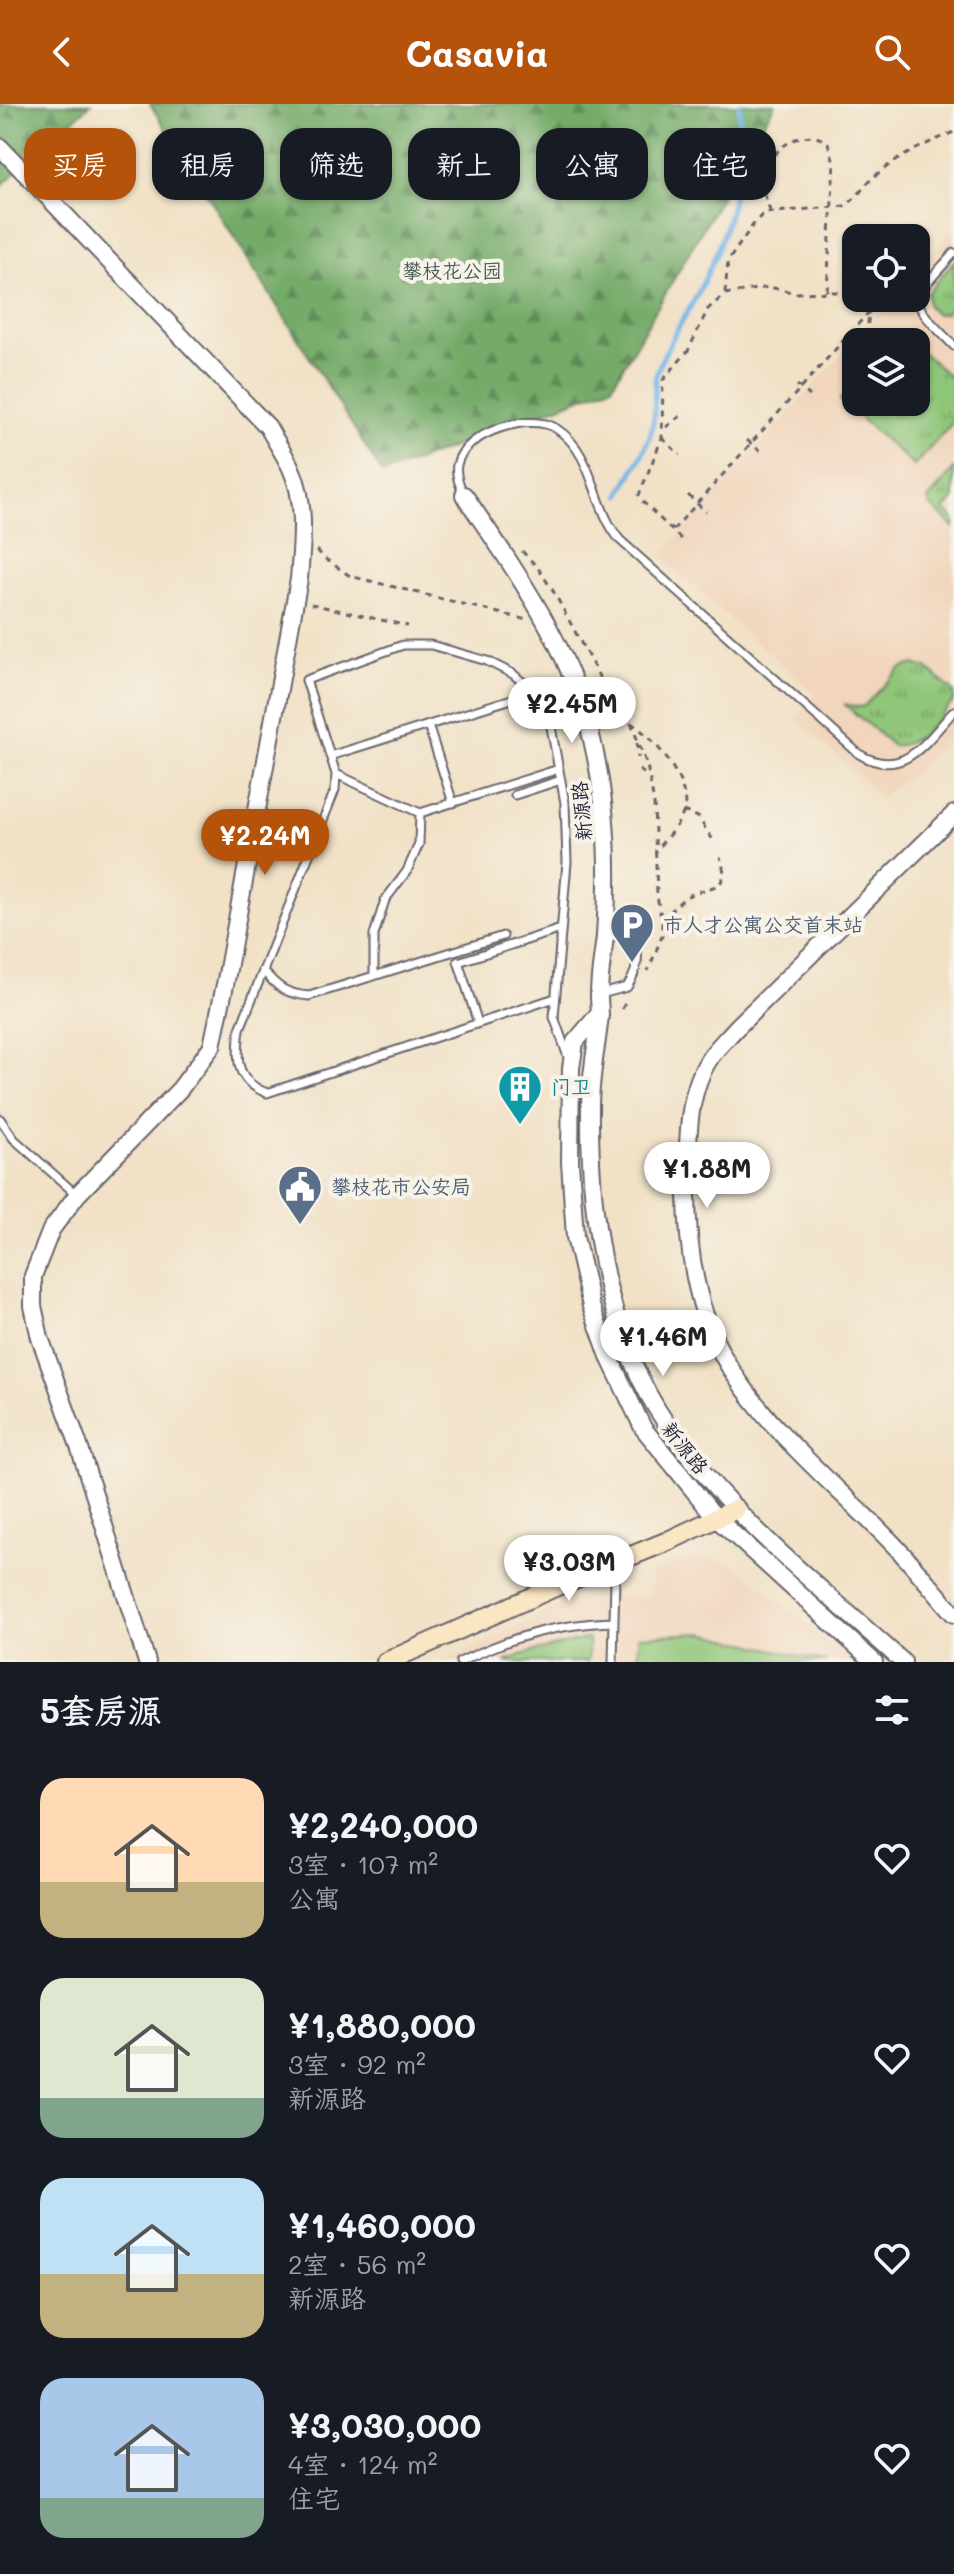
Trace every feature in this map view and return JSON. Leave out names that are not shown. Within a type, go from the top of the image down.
[{"type":"main road","points":[[386,1662],[736,1509]]},
{"type":"street","points":[[0,147],[268,427],[291,468],[300,499],[303,533],[295,600],[212,1046],[180,1089],[77,1195],[51,1230],[33,1276],[33,1306],[40,1338],[78,1443],[147,1662]]},
{"type":"street","name":"新源路","points":[[464,495],[550,626],[567,666],[596,756],[604,810],[605,934],[590,1105],[595,1215],[607,1287],[622,1338],[665,1422],[702,1472],[736,1509],[903,1662]]},
{"type":"street","points":[[954,814],[710,1057],[696,1091],[688,1130],[686,1203],[690,1258],[700,1300],[728,1365],[765,1415],[896,1546],[954,1614]]},
{"type":"street","name":"新源路","points":[[600,1013],[575,1042],[571,1068],[571,1193],[575,1237],[591,1306],[610,1359],[643,1428],[716,1518],[874,1662]]},
{"type":"lane","points":[[954,253],[922,289],[917,301],[921,312],[954,346]]},
{"type":"lane","points":[[464,495],[459,485],[457,464],[473,444],[508,425],[519,422],[545,423],[568,438],[577,449],[605,518],[620,540],[859,754],[881,764],[904,760],[915,753],[954,711]]},
{"type":"lane","points":[[555,998],[267,1093],[251,1087],[241,1071],[237,1050],[240,1029],[335,790],[336,774],[306,680],[403,645],[431,645],[487,661],[513,674],[534,692],[549,716],[565,803],[567,862],[554,1017],[571,1068]]},
{"type":"lane","points":[[330,756],[534,692]]},
{"type":"lane","points":[[428,725],[453,803]]},
{"type":"lane","points":[[336,774],[420,813],[559,769]]},
{"type":"lane","points":[[515,795],[561,780]]},
{"type":"lane","points":[[374,976],[374,935],[385,900],[407,871],[419,844],[420,813]]},
{"type":"lane","points":[[458,962],[561,929]]},
{"type":"lane","points":[[599,994],[627,987],[636,968],[638,952],[633,940],[605,934]]},
{"type":"lane","points":[[263,970],[275,985],[290,994],[309,996],[503,936]]},
{"type":"lane","points":[[454,951],[478,1023]]},
{"type":"lane","points":[[0,1119],[14,1139],[77,1195]]},
{"type":"lane","points":[[613,1662],[615,1579]]},
{"type":"lane","points":[[460,1662],[536,1632],[572,1623],[612,1622]]},
{"type":"path","points":[[725,294],[728,261],[755,222],[770,211],[849,204],[876,175],[913,149],[954,132]]},
{"type":"path","points":[[770,211],[763,188],[767,167],[789,140],[806,135],[823,139],[834,154],[827,292]]},
{"type":"path","points":[[681,539],[639,495],[662,438],[663,380],[688,351],[708,309],[725,294],[769,287],[796,293],[842,295]]},
{"type":"path","points":[[867,328],[869,312]]},
{"type":"path","points":[[673,530],[799,386],[869,312]]},
{"type":"path","points":[[799,386],[810,396]]},
{"type":"path","points":[[664,428],[682,415]]},
{"type":"path","points":[[662,438],[680,455]]},
{"type":"path","points":[[749,442],[760,451]]},
{"type":"path","points":[[688,495],[706,512]]},
{"type":"path","points":[[303,533],[324,558],[350,576],[550,626]]},
{"type":"path","points":[[499,547],[516,547],[538,568],[604,686],[631,723],[643,753],[654,803],[657,896],[662,922],[662,936],[646,974]]},
{"type":"path","points":[[295,600],[408,626]]},
{"type":"path","points":[[631,723],[642,729],[672,767],[683,793],[683,811],[655,851]]},
{"type":"path","points":[[637,739],[638,758]]},
{"type":"path","points":[[639,770],[648,776]]},
{"type":"path","points":[[683,811],[698,817],[713,840]]},
{"type":"path","points":[[662,922],[686,897],[717,887],[723,877],[720,857]]},
{"type":"path","points":[[622,1009],[631,993]]},
{"type":"shaded area","points":[[954,228],[954,730],[918,771],[880,797],[795,718],[815,694],[660,557],[842,354],[842,416],[930,416],[930,328],[865,328],[879,312],[930,312],[930,255]]},
{"type":"shaded area","points":[[713,1558],[731,1564],[750,1576],[851,1662],[442,1662],[583,1596],[651,1596],[651,1573],[678,1561]]},
{"type":"green space","points":[[0,104],[91,104],[65,128],[24,128],[24,165],[0,187]]},
{"type":"green space","name":"攀枝花公园","points":[[150,104],[775,104],[761,128],[664,128],[664,200],[720,200],[612,386],[383,474],[210,200],[264,200],[264,128],[165,128]]},
{"type":"green space","points":[[954,261],[954,304],[945,313],[936,314],[930,308],[930,289]]},
{"type":"green space","points":[[930,359],[954,380],[954,421],[914,466],[858,416],[930,416]]},
{"type":"green space","points":[[954,469],[954,499],[944,510],[954,519],[954,528],[928,500]]},
{"type":"green space","points":[[913,664],[927,668],[954,692],[954,701],[920,736],[893,746],[844,704],[864,706],[900,669]]},
{"type":"green space","points":[[703,1633],[826,1662],[638,1662],[638,1636]]},
{"type":"green space","points":[[588,1638],[588,1662],[505,1662],[524,1654]]},
{"type":"waterway","points":[[620,495],[651,432],[658,369],[698,293],[727,224],[739,155],[739,104]]},
{"type":"place","name":"市人才公寓公交首末站","points":[[632,964]]},
{"type":"place","name":"门卫","points":[[520,1126]]},
{"type":"place","name":"攀枝花市公安局","points":[[300,1226]]}]
